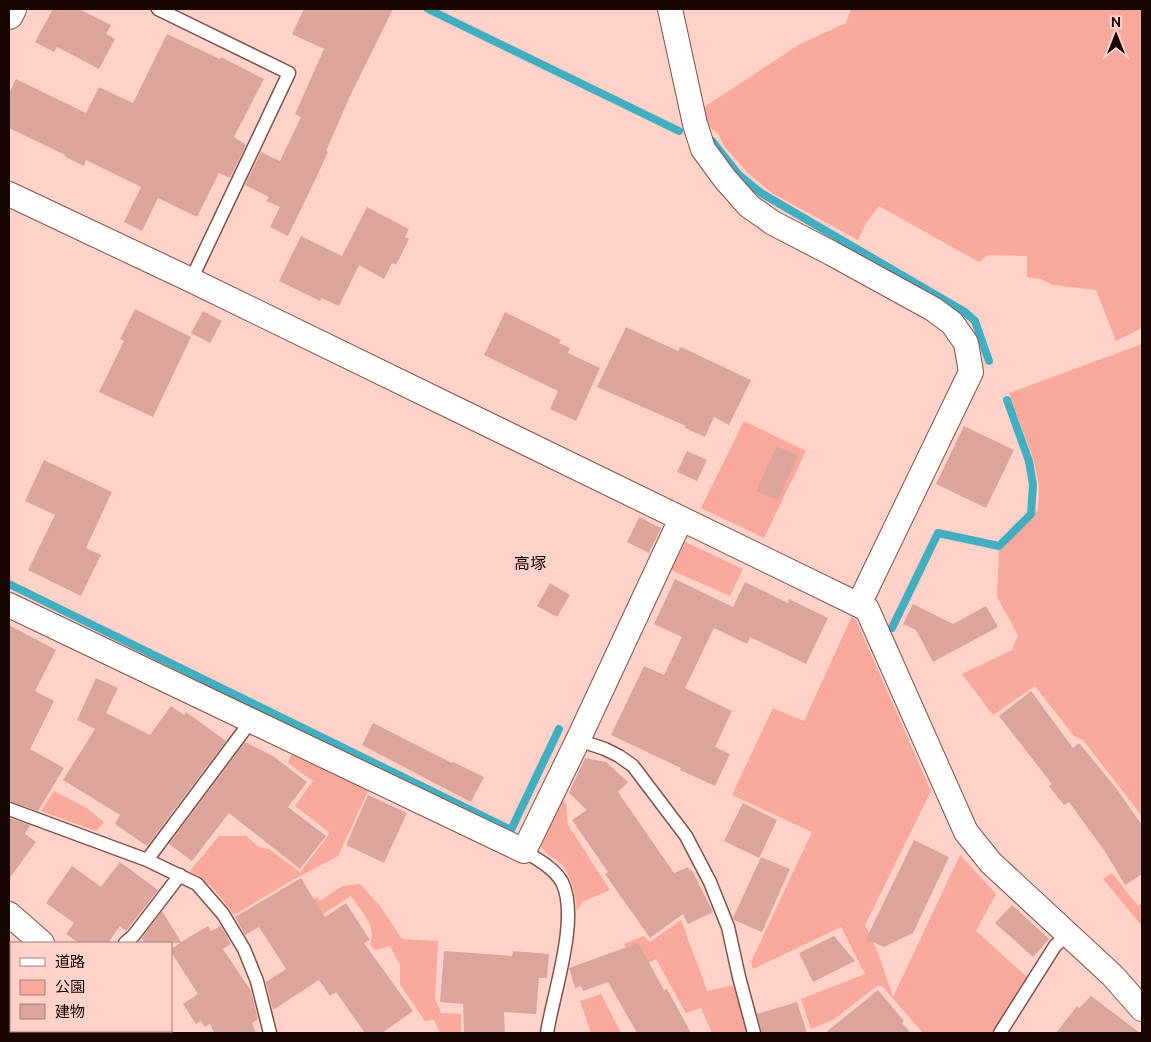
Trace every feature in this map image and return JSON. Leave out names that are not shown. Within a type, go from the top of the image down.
[{"type":"main road","points":[[9,14],[12,9]]},
{"type":"street","points":[[670,9],[695,124],[703,149],[725,179],[749,206],[772,223],[831,253],[933,310],[952,323],[966,343],[971,372],[859,604]]},
{"type":"street","points":[[9,194],[191,280],[867,609],[966,832],[991,863],[1113,976],[1142,1009]]},
{"type":"street","points":[[9,605],[524,851],[681,519]]},
{"type":"street","points":[[9,914],[41,942]]},
{"type":"lane","points":[[158,9],[289,72],[191,280]]},
{"type":"lane","points":[[147,860],[251,721]]},
{"type":"lane","points":[[578,740],[605,749],[633,766],[686,836],[710,882],[728,928],[754,1033]]},
{"type":"lane","points":[[9,809],[147,860],[197,884],[223,914],[244,949],[256,982],[270,1033]]},
{"type":"lane","points":[[524,851],[545,864],[562,882],[568,902],[568,928],[547,1033]]},
{"type":"lane","points":[[126,942],[134,935],[180,875]]},
{"type":"lane","points":[[1000,1033],[1055,946],[1067,935]]},
{"type":"green space","points":[[851,9],[1142,9],[1142,328],[1116,341],[1096,290],[1053,285],[1041,279],[1027,277],[1027,256],[988,255],[979,262],[879,206],[866,223],[858,240],[772,193],[748,173],[724,146],[718,133],[709,127],[704,107],[800,44],[846,23]]},
{"type":"green space","points":[[1142,344],[1142,816],[1083,740],[1074,736],[1035,686],[993,715],[962,674],[1012,650],[1018,635],[997,597],[999,551],[1038,510],[1039,486],[1034,461],[1009,393]]},
{"type":"green space","points":[[744,421],[806,451],[764,538],[701,508]]},
{"type":"green space","points":[[685,542],[743,569],[730,596],[671,570]]},
{"type":"green space","points":[[852,616],[856,620],[931,791],[865,925],[878,953],[893,997],[960,855],[996,894],[976,931],[1027,977],[992,1033],[923,1033],[882,986],[877,986],[833,1020],[811,1029],[801,999],[865,974],[841,927],[753,969],[751,962],[812,832],[732,795],[773,708],[804,721]]},
{"type":"green space","points":[[293,751],[369,789],[338,856],[289,882],[234,915],[209,885],[190,871],[219,836],[246,836],[259,847],[269,849],[300,872],[328,836],[329,832],[295,806],[313,781],[288,763]]},
{"type":"green space","points":[[54,791],[85,807],[104,822],[96,831],[41,811]]},
{"type":"green space","points":[[562,799],[566,803],[568,825],[610,890],[582,902],[577,911],[568,875],[562,865],[547,853],[540,843]]},
{"type":"green space","points":[[1112,873],[1138,906],[1142,903],[1142,926],[1103,879]]},
{"type":"green space","points":[[360,884],[380,906],[402,939],[438,941],[435,999],[441,1013],[461,1014],[461,1033],[440,1033],[434,1020],[425,1021],[400,985],[400,965],[390,946],[375,950],[370,944],[372,931],[370,925],[351,896],[317,918],[299,909],[317,897],[320,901],[342,886]]},
{"type":"green space","points":[[681,920],[707,991],[735,985],[748,1033],[712,1033],[701,1008],[686,1013],[656,959],[635,970],[624,944],[644,936],[650,942]]},
{"type":"green space","points":[[601,994],[621,1033],[591,1033],[580,1001]]},
{"type":"building","points":[[53,9],[79,9],[111,25],[106,34],[115,39],[99,69],[57,47],[54,52],[35,42]]},
{"type":"building","points":[[304,9],[393,9],[351,94],[326,151],[328,152],[288,236],[270,227],[280,207],[266,201],[269,197],[245,185],[261,152],[280,161],[301,117],[295,114],[324,49],[292,34]]},
{"type":"building","points":[[167,34],[220,59],[221,57],[264,79],[234,137],[246,145],[230,178],[219,173],[197,217],[158,198],[142,231],[124,222],[141,187],[86,160],[84,166],[9,128],[9,93],[16,79],[86,113],[99,87],[133,103]]},
{"type":"building","points":[[367,207],[409,229],[405,237],[409,239],[396,265],[392,263],[384,279],[359,265],[339,306],[321,298],[320,301],[279,281],[301,236],[342,256]]},
{"type":"building","points":[[135,309],[191,337],[153,417],[99,392],[124,341],[120,339]]},
{"type":"building","points":[[203,311],[222,321],[210,343],[191,333]]},
{"type":"building","points":[[505,312],[561,340],[559,343],[570,348],[568,353],[600,368],[576,421],[550,409],[558,391],[484,355]]},
{"type":"building","points":[[626,327],[678,351],[681,347],[751,380],[729,425],[714,417],[705,437],[685,428],[686,426],[597,387]]},
{"type":"building","points":[[964,426],[1014,450],[986,508],[936,484]]},
{"type":"building","points":[[777,446],[798,456],[778,500],[756,491]]},
{"type":"building","points":[[687,451],[707,460],[697,481],[677,472]]},
{"type":"building","points":[[44,460],[112,492],[86,548],[101,555],[81,596],[28,570],[55,515],[25,501]]},
{"type":"building","points":[[639,517],[661,528],[649,553],[627,542]]},
{"type":"building","points":[[675,579],[733,607],[745,582],[788,603],[789,599],[828,618],[806,664],[750,637],[747,644],[714,628],[685,688],[732,711],[715,747],[730,754],[715,786],[611,735],[644,666],[664,675],[682,637],[654,624]]},
{"type":"building","points":[[550,583],[570,595],[557,617],[537,606]]},
{"type":"building","points":[[913,604],[953,624],[986,606],[998,627],[933,662],[916,630],[903,624]]},
{"type":"building","points":[[9,625],[56,650],[35,691],[54,701],[30,749],[64,768],[38,811],[9,801]]},
{"type":"building","points":[[96,678],[118,688],[106,713],[150,735],[171,706],[184,715],[186,712],[226,741],[147,846],[115,824],[120,815],[63,780],[95,729],[77,720]]},
{"type":"building","points":[[1031,691],[1073,748],[1079,743],[1116,788],[1142,825],[1142,874],[1125,885],[1106,853],[1069,802],[1064,805],[1049,786],[1052,784],[999,716]]},
{"type":"building","points":[[373,723],[484,777],[471,802],[362,745]]},
{"type":"building","points":[[245,742],[273,756],[307,782],[288,807],[326,836],[300,869],[229,813],[192,861],[169,844]]},
{"type":"building","points":[[585,758],[606,762],[628,782],[618,792],[674,873],[688,867],[690,871],[692,870],[713,912],[688,924],[683,914],[650,938],[605,874],[608,872],[572,820],[587,810],[569,793]]},
{"type":"building","points":[[368,795],[407,813],[384,863],[346,845]]},
{"type":"building","points":[[743,803],[777,820],[759,858],[724,841]]},
{"type":"building","points":[[9,818],[30,825],[25,834],[36,842],[9,879]]},
{"type":"building","points":[[914,840],[949,857],[913,933],[884,947],[866,939]]},
{"type":"building","points":[[761,857],[790,869],[762,932],[733,918]]},
{"type":"building","points":[[120,862],[158,890],[126,931],[120,926],[109,942],[78,942],[66,934],[74,923],[46,903],[72,866],[101,887]]},
{"type":"building","points":[[301,878],[325,917],[346,903],[370,940],[364,943],[413,1011],[382,1033],[365,1033],[336,992],[330,996],[319,980],[273,1010],[266,982],[286,969],[259,927],[245,935],[235,917]]},
{"type":"building","points":[[1012,905],[1049,939],[1033,957],[995,923]]},
{"type":"building","points":[[162,911],[181,942],[208,926],[211,931],[221,926],[231,944],[223,949],[251,991],[258,1019],[252,1023],[256,1033],[214,1033],[210,1024],[205,1027],[201,1021],[196,1024],[183,1004],[198,994],[172,954],[172,948],[180,943],[144,942],[142,938]]},
{"type":"building","points":[[834,936],[855,961],[813,982],[799,953]]},
{"type":"building","points":[[638,943],[664,990],[667,989],[691,1033],[637,1033],[608,982],[583,991],[581,986],[575,988],[569,968]]},
{"type":"building","points":[[444,951],[512,956],[513,951],[549,954],[547,978],[539,978],[536,1014],[504,1012],[505,1033],[464,1033],[463,1004],[440,1002]]},
{"type":"building","points":[[878,990],[904,1021],[902,1023],[911,1033],[825,1033]]},
{"type":"building","points":[[1091,996],[1140,1033],[1056,1033],[1077,1006],[1079,1008]]},
{"type":"building","points":[[797,1002],[807,1033],[762,1033],[757,1014]]},
{"type":"waterway","points":[[428,9],[679,131]]},
{"type":"waterway","points":[[712,141],[738,174],[761,193],[965,312],[975,321],[989,361]]},
{"type":"waterway","points":[[892,628],[938,533],[999,546],[1031,514],[1033,485],[1029,461],[1007,400]]},
{"type":"waterway","points":[[9,584],[511,830],[559,729]]},
{"type":"district","name":"高塚","points":[[530,563]]}]
